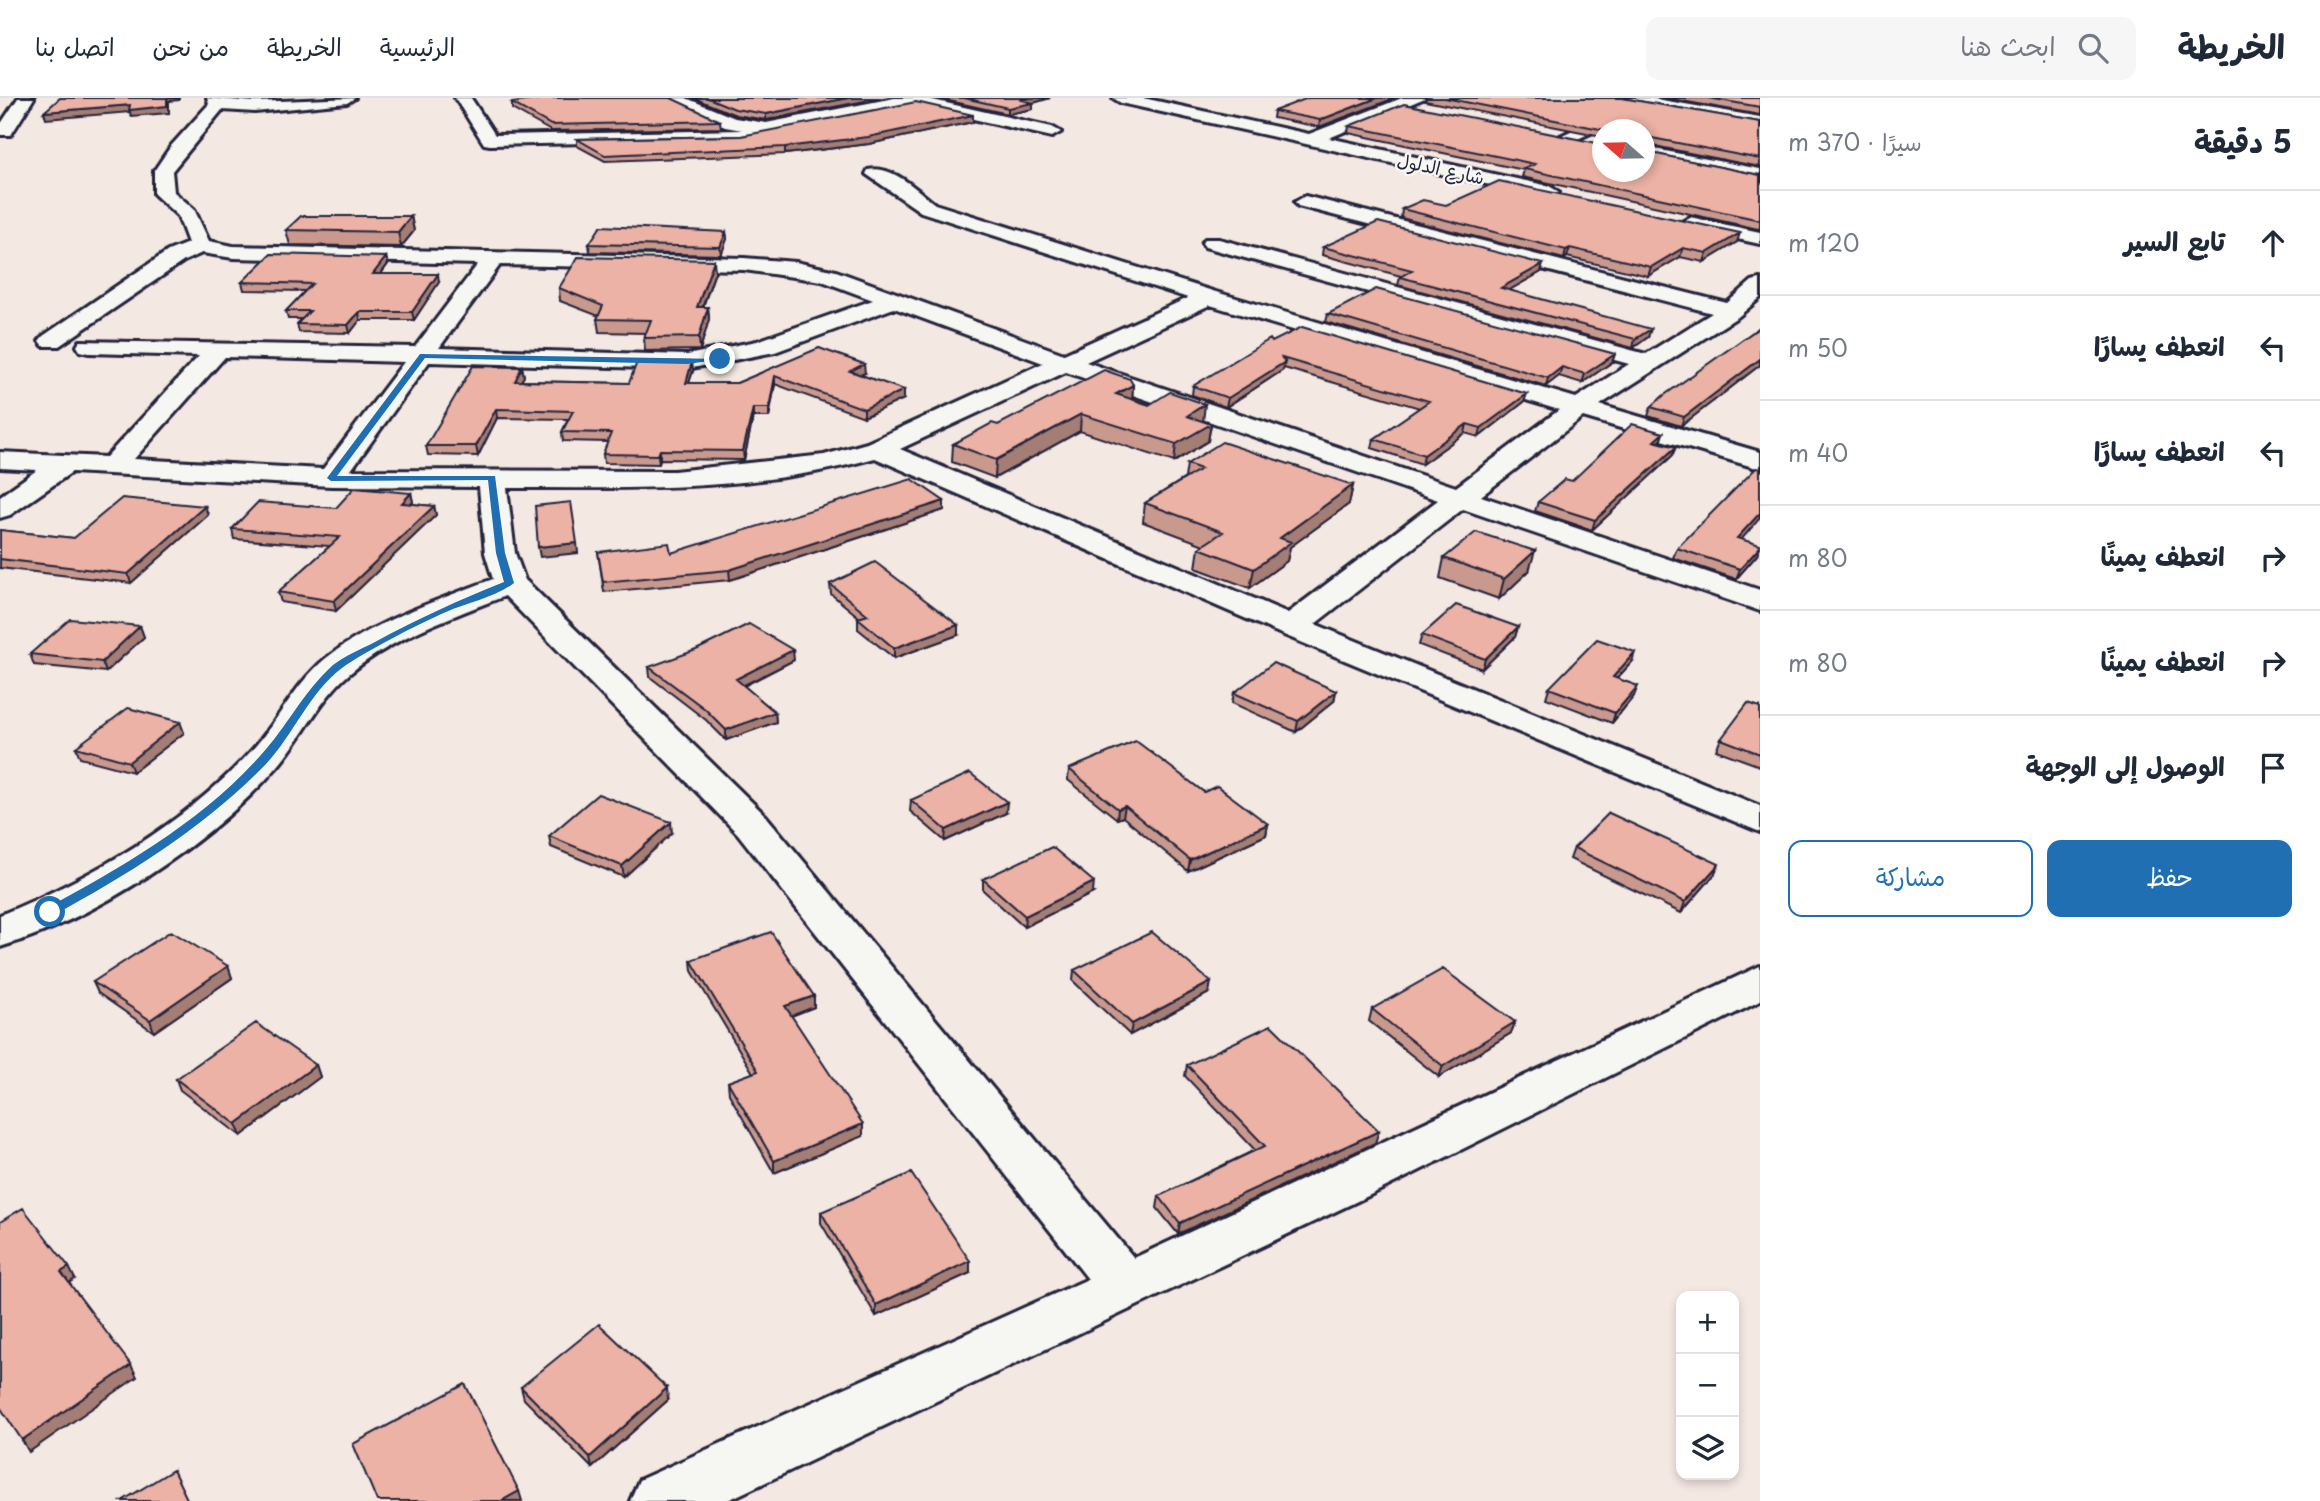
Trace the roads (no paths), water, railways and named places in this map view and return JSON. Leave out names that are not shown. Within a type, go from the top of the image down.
[{"type":"street","points":[[5,131],[26,98]]},
{"type":"street","points":[[200,246],[187,213],[164,194],[163,171],[177,150],[214,107],[256,107],[347,98]]},
{"type":"street","points":[[463,98],[490,140],[741,135],[909,100],[1052,132]]},
{"type":"street","points":[[672,98],[731,122],[779,128]]},
{"type":"street","name":"شارع الدلول","points":[[1121,98],[1569,197]]},
{"type":"street","points":[[1621,98],[1648,100],[1760,122]]},
{"type":"street","points":[[1602,119],[1648,100]]},
{"type":"street","points":[[1309,140],[1400,104],[1421,104]]},
{"type":"street","points":[[1592,123],[1560,136],[1592,142]]},
{"type":"street","points":[[1655,154],[1760,175]]},
{"type":"street","points":[[875,174],[894,182],[928,208],[1208,297],[1760,461]]},
{"type":"street","points":[[1305,202],[1731,311]]},
{"type":"street","points":[[1678,220],[1760,239]]},
{"type":"street","points":[[1212,243],[1653,363]]},
{"type":"street","points":[[51,341],[176,256],[200,246],[233,252],[744,264],[796,269],[828,276],[1062,362],[1760,601]]},
{"type":"street","points":[[331,478],[493,260]]},
{"type":"street","points":[[1291,626],[1581,406],[1653,363],[1731,311],[1760,286]]},
{"type":"street","points":[[0,460],[331,478],[674,480],[774,471],[826,463],[877,449],[1208,297]]},
{"type":"street","points":[[89,346],[687,362],[720,359],[894,300]]},
{"type":"street","points":[[112,467],[217,351]]},
{"type":"street","points":[[877,449],[1291,626],[1760,820]]},
{"type":"street","points":[[0,509],[65,464]]},
{"type":"street","points":[[492,477],[500,553],[509,583],[752,825],[1126,1287]]},
{"type":"street","points":[[0,932],[50,912],[111,878],[185,830],[230,794],[266,757],[312,691],[339,665],[438,612],[509,583]]},
{"type":"street","points":[[660,1501],[1126,1287],[1618,1054],[1760,982]]}]
